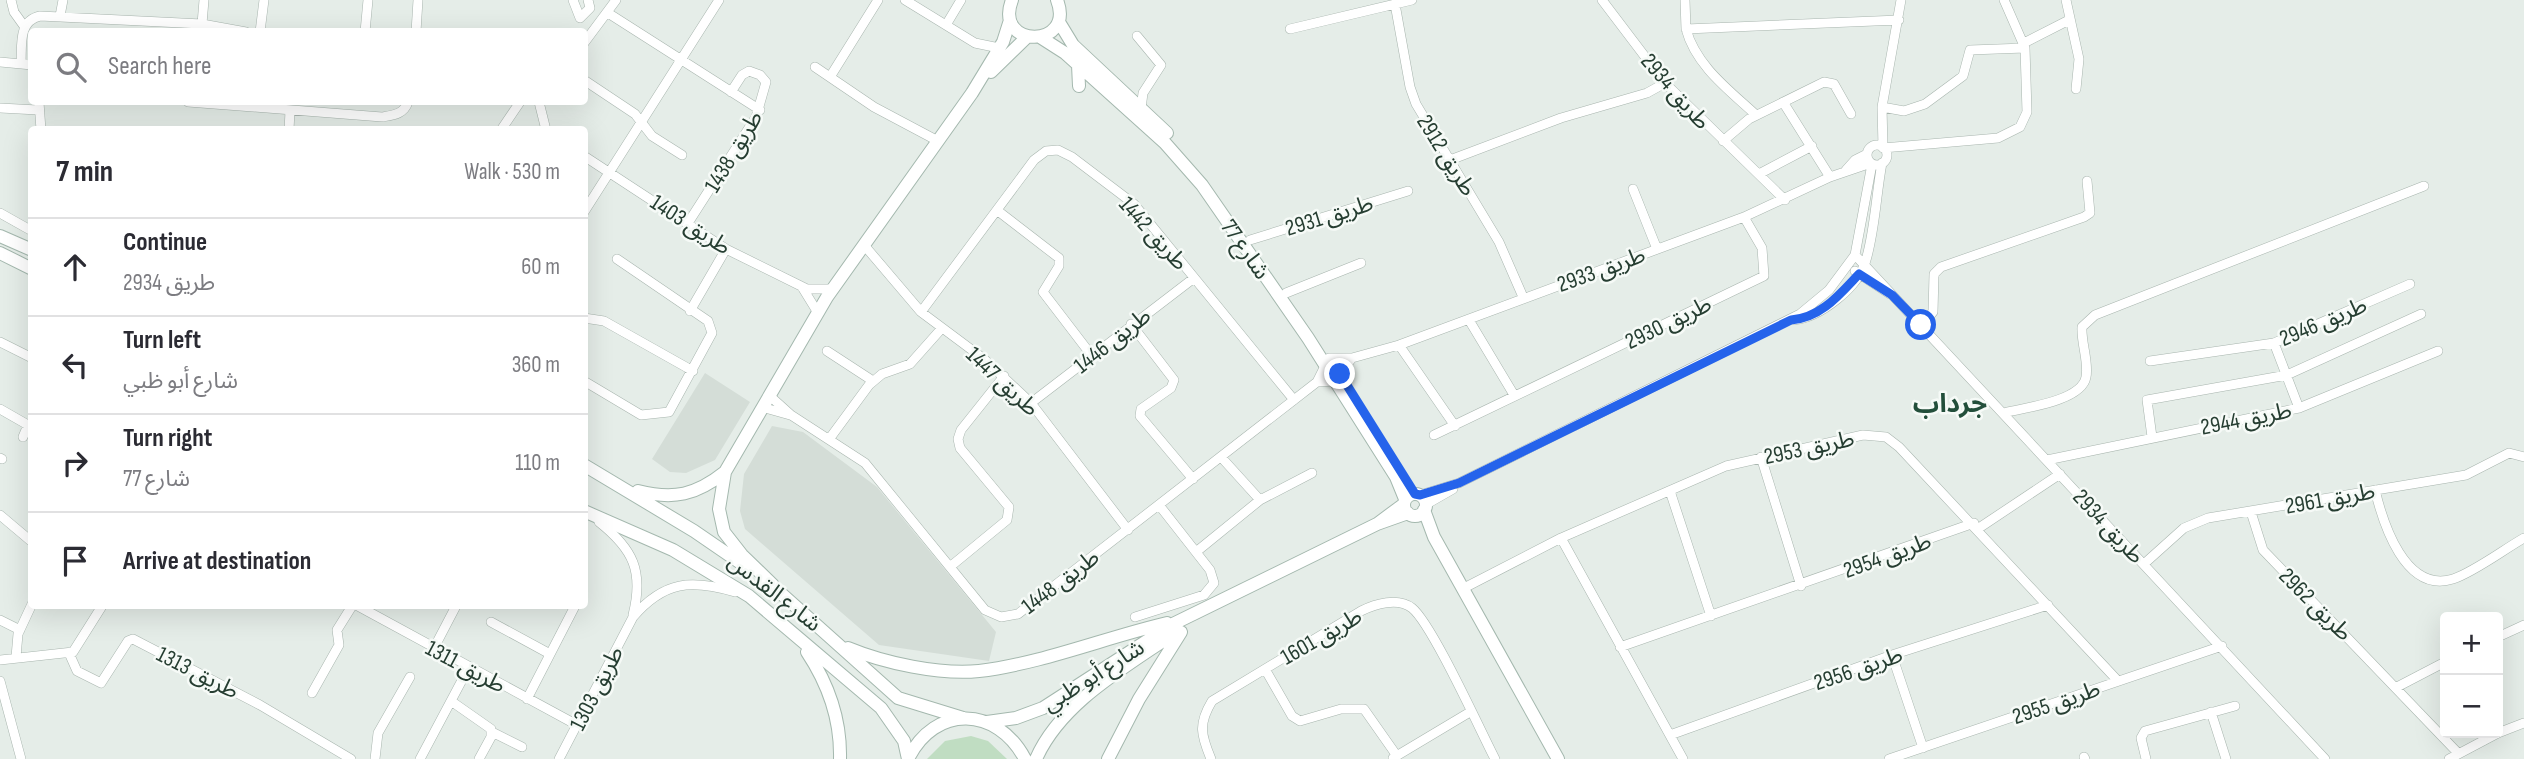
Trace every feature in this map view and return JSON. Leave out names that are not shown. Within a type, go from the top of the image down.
[{"type":"street","points":[[0,62],[26,64],[24,26],[14,12],[11,0]]},
{"type":"street","points":[[60,16],[63,0]]},
{"type":"street","points":[[202,24],[204,0]]},
{"type":"street","points":[[260,28],[264,0]]},
{"type":"street","points":[[365,28],[368,0]]},
{"type":"street","points":[[416,28],[418,0]]},
{"type":"street","points":[[573,0],[580,18],[590,8],[588,0]]},
{"type":"street","points":[[588,38],[616,0]]},
{"type":"street","points":[[588,206],[719,0]]},
{"type":"street","points":[[830,77],[878,0]]},
{"type":"street","points":[[905,0],[975,43],[999,48]]},
{"type":"street","points":[[946,25],[961,0]]},
{"type":"street","points":[[1290,29],[1412,0]]},
{"type":"street","name":"طريق 2934","points":[[1602,0],[1665,83],[1785,200]]},
{"type":"street","points":[[1685,0],[1686,29],[1692,50],[1756,115]]},
{"type":"street","name":"شارع أبو ظبي","points":[[1791,320],[1802,319],[1827,306],[1859,274],[1865,264],[1882,107],[1901,0]]},
{"type":"street","points":[[1877,156],[1906,147],[1998,138],[2014,133],[2027,112],[2024,45],[2004,0]]},
{"type":"street","points":[[2066,0],[2079,59],[2076,89]]},
{"type":"street","name":"طريق 2912","points":[[1395,4],[1410,87],[1416,104],[1499,242],[1523,297]]},
{"type":"street","points":[[1009,7],[1016,30],[1027,37],[1040,37],[1051,32],[1059,8]]},
{"type":"street","points":[[625,487],[662,497],[688,495],[708,486],[725,472],[832,289],[972,93],[999,48],[1009,7]]},
{"type":"street","name":"شارع 77","points":[[1059,8],[1073,45],[1127,94],[1189,157],[1286,293],[1327,362]]},
{"type":"street","points":[[608,13],[760,110]]},
{"type":"street","points":[[24,26],[30,18],[60,16],[202,24],[224,28]]},
{"type":"street","points":[[1686,29],[1899,20]]},
{"type":"street","points":[[1882,107],[1903,111],[1925,104],[1963,76],[1970,50],[2024,45],[2069,20]]},
{"type":"street","points":[[1137,36],[1161,65],[1143,93],[1141,109]]},
{"type":"street","points":[[972,93],[1027,37]]},
{"type":"street","name":"شارع 77","points":[[1040,37],[1078,65],[1184,163],[1219,209],[1338,378],[1464,588],[1558,759]]},
{"type":"street","points":[[975,43],[989,64]]},
{"type":"street","points":[[1078,65],[1079,86]]},
{"type":"street","points":[[815,67],[874,107],[938,141]]},
{"type":"street","name":"طريق 1438","points":[[688,223],[760,110],[766,85],[757,73],[745,72],[731,92]]},
{"type":"street","points":[[588,82],[612,97],[652,136],[682,155]]},
{"type":"street","points":[[1723,141],[1756,115],[1828,82],[1836,87],[1851,114]]},
{"type":"street","points":[[1450,160],[1561,118],[1647,93],[1665,83]]},
{"type":"street","points":[[1127,94],[1143,93]]},
{"type":"street","points":[[1783,102],[1830,177]]},
{"type":"street","points":[[222,105],[382,117],[396,115],[407,105]]},
{"type":"street","points":[[503,126],[518,105]]},
{"type":"street","points":[[539,105],[545,126]]},
{"type":"street","points":[[0,108],[39,106],[41,126]]},
{"type":"street","points":[[289,126],[290,111]]},
{"type":"street","points":[[1759,174],[1812,146]]},
{"type":"street","name":"طريق 1442","points":[[921,312],[999,211],[1034,160],[1046,151],[1058,150],[1072,157],[1134,204],[1294,400]]},
{"type":"street","name":"طريق 2933","points":[[1327,362],[1399,345],[1469,320],[1523,297],[1744,217],[1846,170],[1855,160],[1877,156]]},
{"type":"street","name":"طريق 1403","points":[[588,158],[726,248],[800,286],[813,290],[832,289]]},
{"type":"street","points":[[1846,170],[1872,190]]},
{"type":"street","points":[[1921,325],[1933,312],[1934,274],[1941,267],[2084,217],[2090,213],[2087,181]]},
{"type":"street","points":[[2003,413],[2068,396],[2082,388],[2087,375],[2081,342],[2082,327],[2095,314],[2424,186]]},
{"type":"street","points":[[1633,190],[1657,249]]},
{"type":"street","name":"شارع أبو ظبي","points":[[987,722],[1016,718],[1043,708],[1189,619],[1791,320],[1829,290],[1849,266],[1855,255],[1872,190]]},
{"type":"street","name":"طريق 2931","points":[[1250,240],[1408,191]]},
{"type":"street","points":[[999,211],[1059,258],[1059,266],[1043,292],[1092,356]]},
{"type":"street","points":[[0,214],[28,229]]},
{"type":"street","name":"طريق 2930","points":[[1434,435],[1764,276],[1762,248],[1744,217]]},
{"type":"street","points":[[0,236],[28,248]]},
{"type":"street","name":"طريق 1447","points":[[864,245],[921,312],[1004,376],[1031,403],[1128,530]]},
{"type":"street","points":[[690,311],[726,248]]},
{"type":"street","points":[[0,253],[28,267]]},
{"type":"street","name":"طريق 2934","points":[[1855,255],[2325,759]]},
{"type":"street","points":[[588,383],[641,415],[669,412],[712,333],[712,327],[617,259]]},
{"type":"street","points":[[1286,293],[1361,263]]},
{"type":"street","name":"طريق 2934","points":[[1849,266],[1892,295]]},
{"type":"street","name":"طريق 1446","points":[[1031,403],[1194,278]]},
{"type":"street","name":"طريق 2946","points":[[2150,361],[2274,343],[2410,284]]},
{"type":"street","name":"طريق 1403","points":[[800,286],[813,301],[818,313]]},
{"type":"street","points":[[2152,437],[2147,400],[2287,375],[2421,314]]},
{"type":"street","points":[[588,318],[599,318],[693,371]]},
{"type":"street","points":[[1469,320],[1514,395]]},
{"type":"street","points":[[1131,324],[1174,380],[1171,388],[1141,409],[1140,416],[1193,479]]},
{"type":"street","points":[[830,438],[873,381],[896,368],[910,364],[942,328]]},
{"type":"street","points":[[2274,343],[2299,408]]},
{"type":"street","points":[[1,344],[28,356]]},
{"type":"street","points":[[1399,345],[1455,426]]},
{"type":"street","points":[[827,351],[873,381]]},
{"type":"street","name":"طريق 2944","points":[[2047,460],[2299,408],[2438,351]]},
{"type":"street","points":[[1317,382],[1338,378],[1352,358]]},
{"type":"street","name":"طريق 1448","points":[[768,402],[830,438],[865,463],[985,610],[992,615],[1010,617],[1128,530],[1317,382],[1327,362]]},
{"type":"street","points":[[951,566],[1007,520],[1010,513],[1009,507],[960,448],[958,439],[961,430],[1004,376]]},
{"type":"street","points":[[0,409],[27,424],[23,437]]},
{"type":"street","name":"طريق 2953","points":[[1464,588],[1561,538],[1726,467],[1863,435],[1886,437],[1977,526],[2118,681]]},
{"type":"street","name":"طريق 2961","points":[[2145,563],[2175,535],[2194,523],[2466,475],[2509,453],[2524,457]]},
{"type":"street","points":[[1220,457],[1260,500]]},
{"type":"street","points":[[1761,457],[1801,586]]},
{"type":"street","name":"شارع القدس","points":[[588,467],[625,487],[773,584],[898,698],[962,718],[987,722]]},
{"type":"street","points":[[725,472],[719,509],[724,532],[742,555],[773,584]]},
{"type":"street","points":[[1196,552],[1260,500],[1312,473]]},
{"type":"street","name":"طريق 2954","points":[[1620,647],[1977,526],[2060,474]]},
{"type":"street","points":[[2375,490],[2388,537],[2419,574],[2430,579],[2453,579],[2524,538]]},
{"type":"street","points":[[1670,491],[1711,616]]},
{"type":"street","points":[[1135,617],[1209,593],[1214,580],[1160,505]]},
{"type":"street","name":"شارع القدس","points":[[588,512],[673,550],[748,596],[881,708],[904,741],[908,759]]},
{"type":"street","name":"طريق 2962","points":[[2250,512],[2263,550],[2457,752]]},
{"type":"street","name":"طريق 1303","points":[[588,513],[624,541],[637,581],[633,617]]},
{"type":"street","points":[[0,515],[28,539]]},
{"type":"street","points":[[1561,538],[1683,759]]},
{"type":"street","name":"طريق 1303","points":[[559,759],[633,617],[647,601],[677,585],[717,587],[748,596]]},
{"type":"street","name":"طريق 1601","points":[[1211,759],[1202,739],[1202,717],[1212,701],[1378,603],[1396,603],[1412,608],[1429,632],[1495,759]]},
{"type":"street","name":"طريق 2956","points":[[1670,735],[1892,656],[2048,605]]},
{"type":"street","points":[[16,657],[20,630],[30,609]]},
{"type":"street","points":[[0,660],[69,653],[78,648],[101,609]]},
{"type":"street","points":[[312,693],[339,645],[337,630],[353,609]]},
{"type":"street","name":"طريق 1311","points":[[361,609],[577,725]]},
{"type":"street","points":[[433,648],[454,609]]},
{"type":"street","points":[[527,699],[573,609]]},
{"type":"street","points":[[840,645],[871,657],[920,667],[978,671],[1189,619]]},
{"type":"street","points":[[1108,759],[1139,699],[1189,619]]},
{"type":"street","name":"شارع أبو ظبي","points":[[1035,759],[1048,735],[1068,711],[1189,619]]},
{"type":"street","points":[[0,620],[20,630]]},
{"type":"street","points":[[491,622],[550,654]]},
{"type":"street","points":[[2503,635],[2524,625]]},
{"type":"street","points":[[791,633],[814,662],[830,694],[837,718],[840,759]]},
{"type":"street","name":"طريق 1313","points":[[69,653],[74,667],[82,676],[101,683],[128,641],[134,639],[260,705],[351,759]]},
{"type":"street","name":"طريق 2955","points":[[1889,759],[2222,646]]},
{"type":"street","points":[[1892,656],[1923,748]]},
{"type":"street","points":[[2397,687],[2440,665]]},
{"type":"street","points":[[420,759],[469,667]]},
{"type":"street","points":[[1265,669],[1292,716],[1300,722],[1341,709],[1364,709],[1394,757],[1470,712]]},
{"type":"street","points":[[375,759],[379,733],[410,677]]},
{"type":"street","points":[[0,681],[21,759]]},
{"type":"street","points":[[451,701],[488,725],[492,732],[522,747]]},
{"type":"street","points":[[2147,759],[2142,743],[2145,731],[2235,706]]},
{"type":"street","points":[[2211,712],[2226,759]]},
{"type":"street","points":[[908,759],[923,736],[935,727],[962,718]]},
{"type":"street","points":[[987,722],[1004,731],[1017,744],[1025,759]]},
{"type":"street","points":[[2503,731],[2524,723]]},
{"type":"street","points":[[479,759],[492,732]]},
{"type":"street","points":[[2449,759],[2457,752],[2487,738]]},
{"type":"shaded area","points":[[705,373],[750,402],[715,460],[686,473],[670,472],[652,459]]},
{"type":"shaded area","points":[[772,426],[803,432],[877,487],[996,632],[989,661],[879,645],[745,529],[740,511],[744,474]]},
{"type":"green space","points":[[971,736],[988,741],[1007,759],[927,759],[945,741]]},
{"type":"district","name":"جرداب","points":[[1950,403]]},
{"type":"route","points":[[1340,374],[1415,494],[1420,495],[1459,483],[1791,320],[1811,316],[1834,300],[1859,274],[1880,290],[1892,295],[1921,325]]}]
